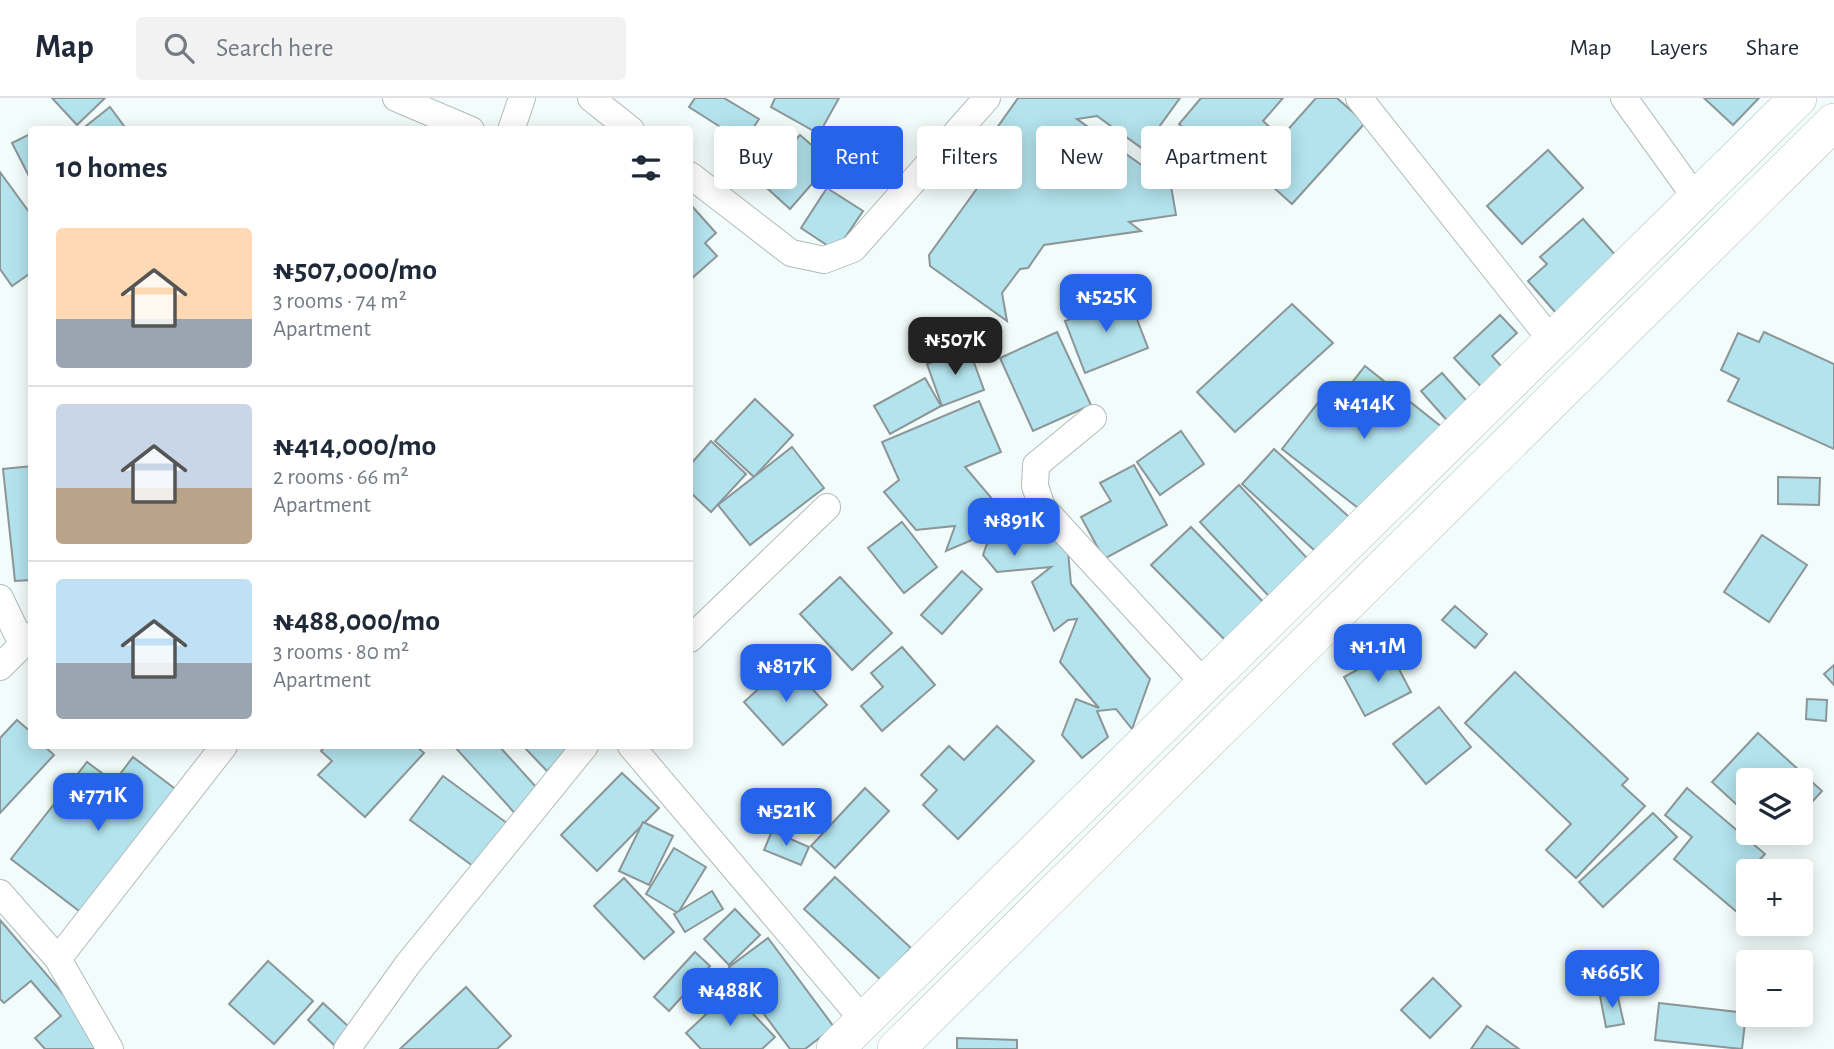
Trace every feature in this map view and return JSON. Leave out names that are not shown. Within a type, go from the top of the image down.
[{"type":"main road","points":[[835,1049],[1798,98]]},
{"type":"main road","points":[[896,1049],[1834,122]]},
{"type":"street","points":[[396,98],[462,126]]},
{"type":"street","points":[[512,126],[522,98]]},
{"type":"street","points":[[591,98],[626,126]]},
{"type":"street","points":[[693,177],[791,253],[824,260],[853,249],[987,98]]},
{"type":"street","points":[[1359,98],[1552,341]]},
{"type":"street","points":[[1624,98],[1696,198]]},
{"type":"street","points":[[1093,418],[1036,465],[1035,486],[1042,507],[1205,684]]},
{"type":"street","points":[[693,636],[827,507]]},
{"type":"street","points":[[0,598],[27,639],[0,667]]},
{"type":"street","points":[[58,959],[222,749]]},
{"type":"street","points":[[347,1049],[408,964],[583,749]]},
{"type":"street","points":[[634,749],[864,1021]]},
{"type":"street","points":[[0,893],[58,959],[110,1049]]},
{"type":"building","points":[[52,98],[105,98],[77,125]]},
{"type":"building","points":[[695,98],[724,98],[759,119],[754,126],[719,126],[689,107]]},
{"type":"building","points":[[775,98],[839,98],[823,126],[811,126],[811,130],[771,107]]},
{"type":"building","points":[[1018,98],[1180,98],[1160,126],[1141,126],[1141,148],[1127,138],[1127,126],[1111,126],[1097,116],[1077,119],[1087,126],[1036,126],[1036,189],[1127,189],[1127,155],[1141,165],[1141,189],[1172,189],[1176,215],[1129,222],[1141,231],[1044,245],[1028,268],[1020,269],[1002,293],[1007,321],[930,266],[929,255],[977,189],[1022,189],[1022,126],[998,126]]},
{"type":"building","points":[[1201,98],[1283,98],[1263,121],[1269,126],[1179,124]]},
{"type":"building","points":[[1316,98],[1337,98],[1365,123],[1292,204],[1275,189],[1291,189],[1291,126]]},
{"type":"building","points":[[1704,98],[1759,98],[1733,125]]},
{"type":"building","points":[[110,107],[124,126],[86,126]]},
{"type":"building","points":[[28,135],[28,174],[12,143]]},
{"type":"building","points":[[800,135],[811,145],[811,185],[790,209],[768,189],[797,189],[797,138]]},
{"type":"building","points":[[1548,150],[1583,188],[1522,244],[1487,206]]},
{"type":"building","points":[[0,172],[28,210],[28,275],[12,286],[0,269]]},
{"type":"building","points":[[826,189],[863,211],[836,251],[801,228]]},
{"type":"building","points":[[693,207],[716,233],[705,243],[717,256],[693,277]]},
{"type":"building","points":[[1583,219],[1618,258],[1556,313],[1528,281],[1547,264],[1540,257]]},
{"type":"building","points":[[1128,296],[1148,348],[1085,373],[1065,321]]},
{"type":"building","points":[[1292,304],[1333,343],[1235,432],[1197,392]]},
{"type":"building","points":[[1500,315],[1517,333],[1492,356],[1510,376],[1489,395],[1454,358]]},
{"type":"building","points":[[1057,332],[1091,405],[1033,431],[1000,358]]},
{"type":"building","points":[[1764,332],[1834,364],[1834,449],[1728,401],[1739,379],[1721,370],[1738,333],[1759,342]]},
{"type":"building","points":[[969,349],[984,390],[942,406],[927,364]]},
{"type":"building","points":[[1365,366],[1443,428],[1371,518],[1282,449],[1321,399],[1332,408]]},
{"type":"building","points":[[1442,373],[1472,407],[1451,425],[1421,391]]},
{"type":"building","points":[[925,378],[941,406],[890,434],[874,406]]},
{"type":"building","points":[[755,399],[793,435],[754,477],[715,441]]},
{"type":"building","points":[[979,401],[1001,452],[965,467],[1004,513],[996,531],[1037,514],[1068,552],[1071,584],[1150,679],[1132,729],[1116,709],[1097,711],[1108,737],[1082,758],[1062,735],[1076,699],[1099,708],[1060,662],[1077,619],[1068,620],[1054,631],[1032,582],[1051,567],[997,572],[983,555],[991,532],[946,551],[955,526],[916,530],[884,492],[899,480],[882,442]]},
{"type":"building","points":[[1181,431],[1204,464],[1160,495],[1137,462]]},
{"type":"building","points":[[711,441],[746,474],[711,512],[693,495],[693,462]]},
{"type":"building","points":[[792,447],[824,488],[750,545],[718,505]]},
{"type":"building","points":[[1274,449],[1359,526],[1326,561],[1242,484]]},
{"type":"building","points":[[1134,465],[1167,525],[1104,559],[1081,517],[1111,501],[1100,483]]},
{"type":"building","points":[[28,466],[28,580],[15,581],[3,469]]},
{"type":"building","points":[[1778,477],[1820,478],[1819,505],[1778,504]]},
{"type":"building","points":[[1239,485],[1318,570],[1279,607],[1200,522]]},
{"type":"building","points":[[902,522],[937,567],[904,593],[868,548]]},
{"type":"building","points":[[1191,527],[1271,610],[1232,647],[1151,565]]},
{"type":"building","points":[[1762,535],[1807,565],[1769,622],[1724,592]]},
{"type":"building","points":[[962,571],[982,589],[942,634],[921,615]]},
{"type":"building","points":[[840,577],[892,633],[852,670],[800,614]]},
{"type":"building","points":[[1455,606],[1487,634],[1475,648],[1442,620]]},
{"type":"building","points":[[902,647],[935,685],[882,731],[861,706],[883,687],[871,673]]},
{"type":"building","points":[[1390,652],[1411,692],[1365,716],[1344,677]]},
{"type":"building","points":[[788,662],[827,705],[783,745],[744,702]]},
{"type":"building","points":[[1834,665],[1834,685],[1824,674]]},
{"type":"building","points":[[1515,672],[1628,779],[1622,785],[1645,806],[1576,878],[1546,850],[1571,824],[1465,723]]},
{"type":"building","points":[[1807,699],[1827,700],[1826,721],[1806,719]]},
{"type":"building","points":[[1439,707],[1471,747],[1426,784],[1393,744]]},
{"type":"building","points":[[17,720],[28,730],[28,749],[47,749],[54,755],[0,813],[0,738]]},
{"type":"building","points":[[997,726],[1034,761],[958,839],[923,805],[937,790],[921,775],[949,746],[964,760]]},
{"type":"building","points":[[1758,733],[1797,768],[1736,768],[1736,804],[1712,782]]},
{"type":"building","points":[[419,749],[424,753],[365,817],[318,775],[332,761],[321,751]]},
{"type":"building","points":[[457,749],[502,749],[546,798],[521,820]]},
{"type":"building","points":[[526,749],[571,749],[547,771]]},
{"type":"building","points":[[133,757],[186,797],[91,920],[11,859],[87,762],[114,782]]},
{"type":"building","points":[[622,773],[659,808],[597,871],[561,835]]},
{"type":"building","points":[[443,776],[519,832],[477,869],[410,820]]},
{"type":"building","points":[[1813,783],[1822,791],[1813,801]]},
{"type":"building","points":[[865,788],[889,811],[835,868],[811,846]]},
{"type":"building","points":[[1687,788],[1736,829],[1736,845],[1754,845],[1765,854],[1760,859],[1736,859],[1736,911],[1674,859],[1692,837],[1665,815]]},
{"type":"building","points":[[1653,813],[1677,837],[1603,907],[1579,882]]},
{"type":"building","points":[[643,822],[673,836],[649,885],[619,871]]},
{"type":"building","points":[[772,831],[809,847],[801,865],[764,850]]},
{"type":"building","points":[[674,848],[706,867],[678,913],[646,894]]},
{"type":"building","points":[[835,877],[911,948],[881,980],[804,909]]},
{"type":"building","points":[[624,878],[674,932],[644,959],[594,906]]},
{"type":"building","points":[[712,891],[723,909],[685,932],[674,914]]},
{"type":"building","points":[[735,909],[760,935],[729,965],[704,939]]},
{"type":"building","points":[[0,920],[110,1049],[45,1049],[35,1038],[61,1016],[31,981],[4,1003],[0,999]]},
{"type":"building","points":[[768,938],[834,1027],[805,1049],[790,1049],[729,967]]},
{"type":"building","points":[[695,952],[710,966],[669,1011],[654,997]]},
{"type":"building","points":[[268,961],[313,1001],[274,1044],[229,1004]]},
{"type":"building","points":[[1433,978],[1461,1006],[1430,1038],[1401,1010]]},
{"type":"building","points":[[466,987],[511,1036],[497,1049],[400,1049]]},
{"type":"building","points":[[731,991],[775,1037],[762,1049],[701,1049],[686,1033]]},
{"type":"building","points":[[1617,993],[1624,1024],[1606,1027],[1600,996]]},
{"type":"building","points":[[323,1003],[362,1039],[338,1049],[308,1020]]},
{"type":"building","points":[[1659,1003],[1736,1012],[1736,1027],[1744,1027],[1742,1049],[1655,1040]]},
{"type":"building","points":[[1487,1026],[1519,1049],[1471,1049]]},
{"type":"building","points":[[957,1038],[1017,1040],[1017,1049],[957,1049]]}]
